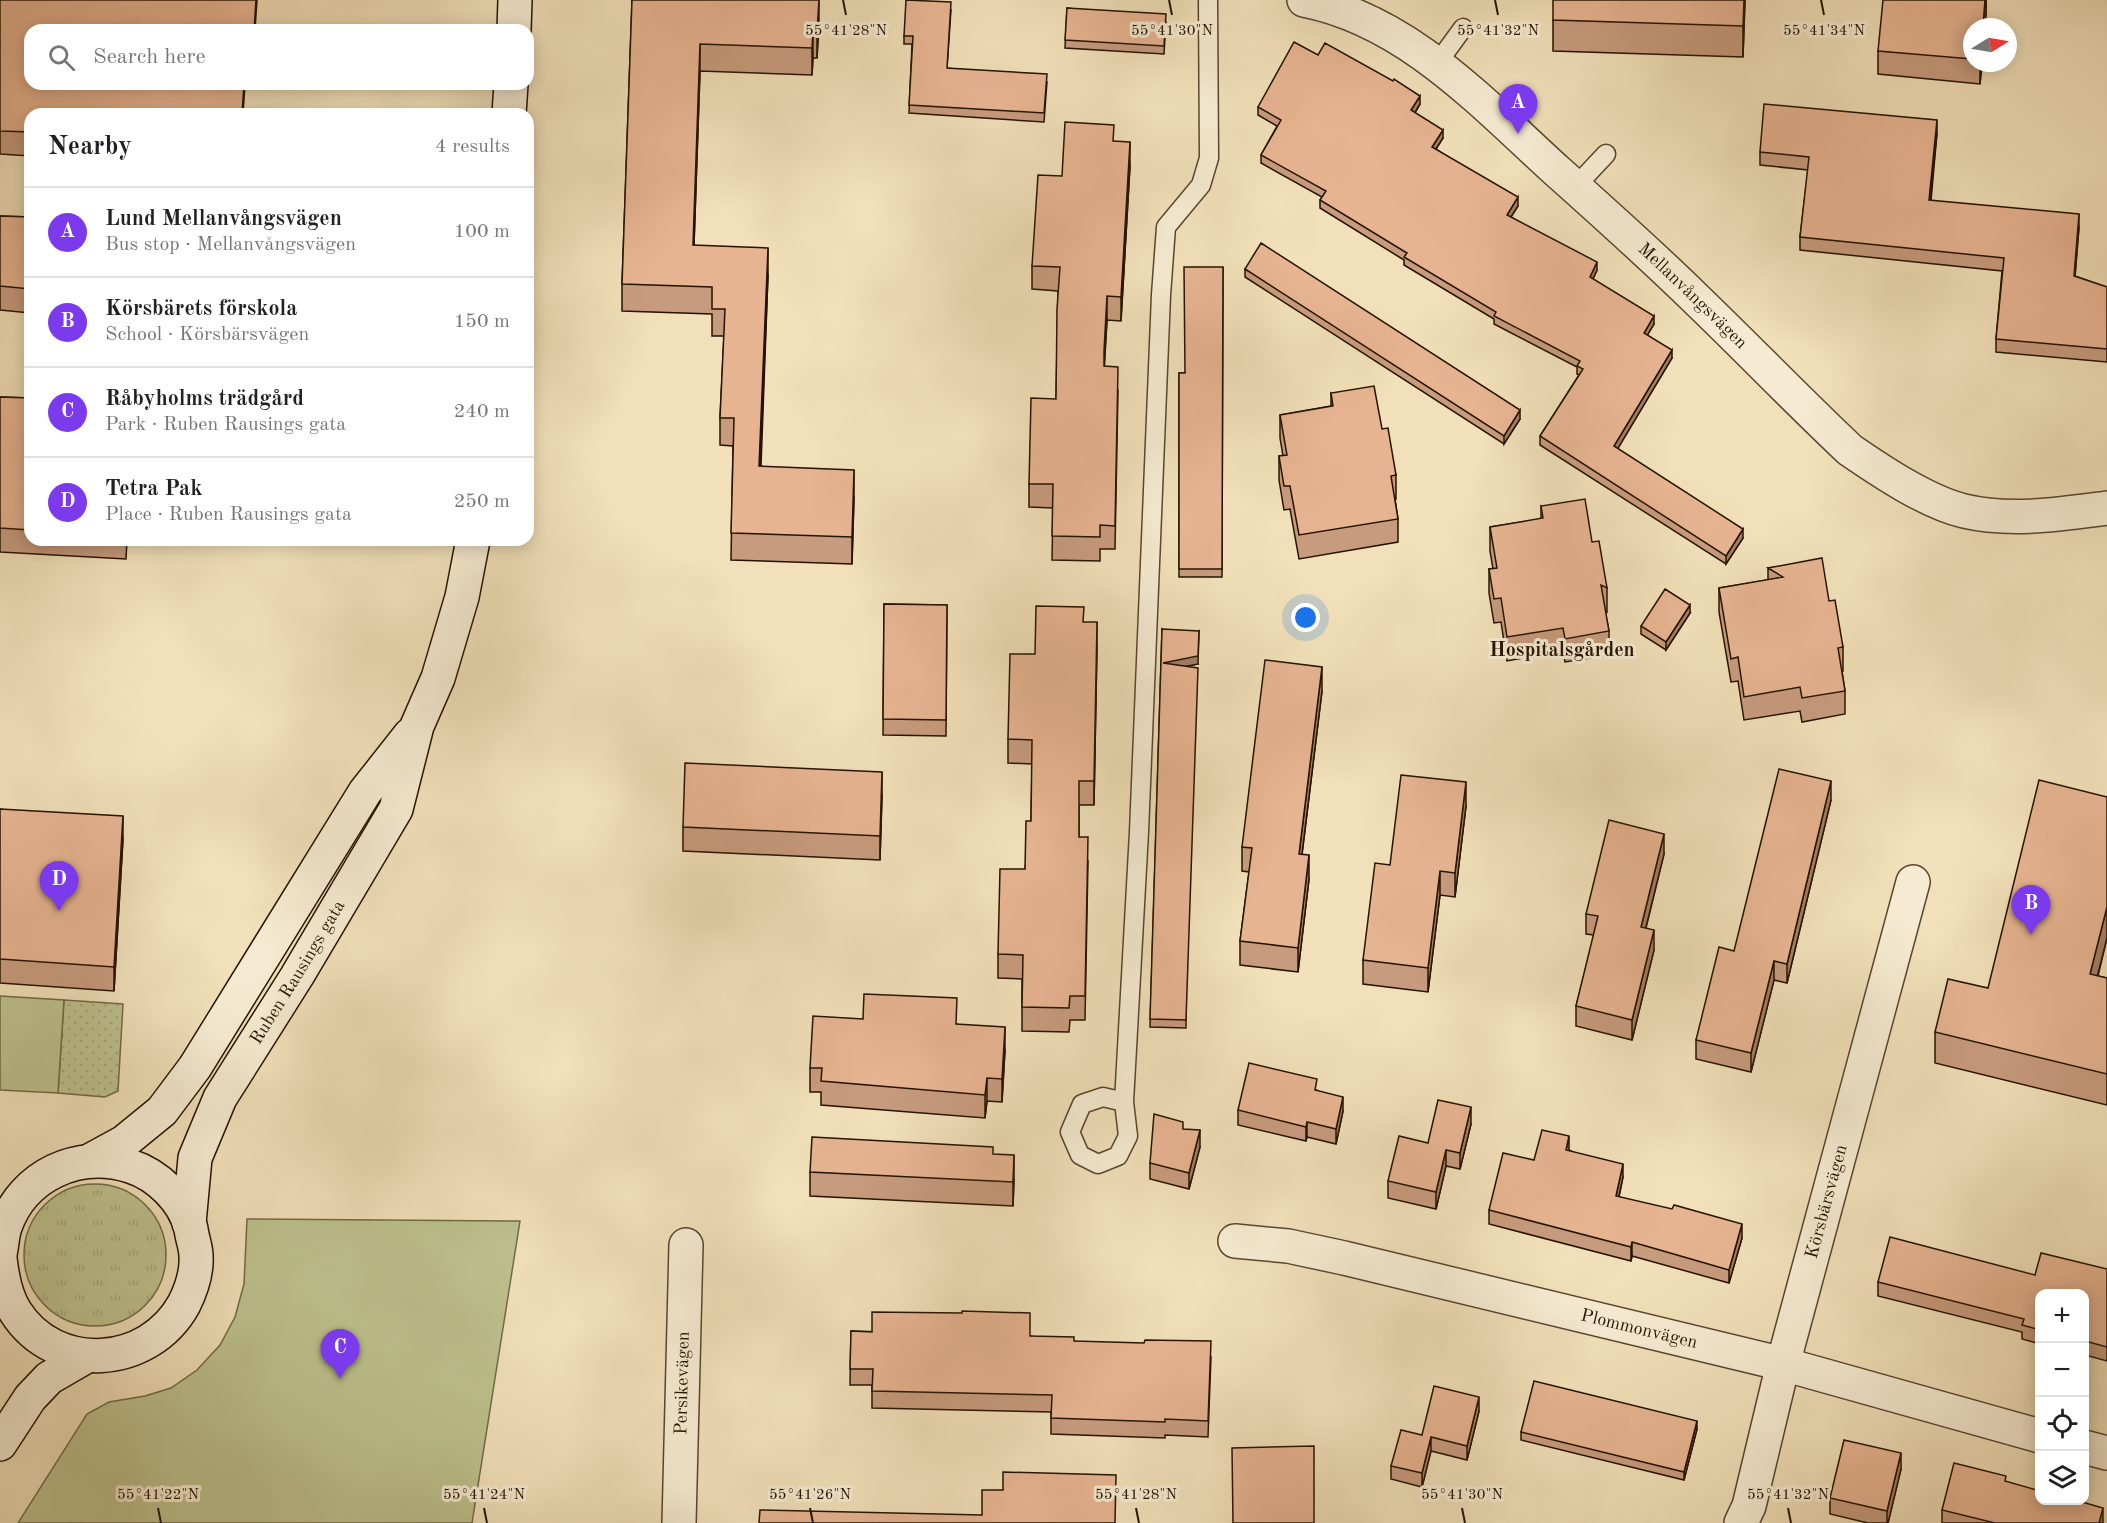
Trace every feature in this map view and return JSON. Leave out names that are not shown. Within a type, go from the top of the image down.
[{"type":"street","points":[[514,24],[515,0]]},
{"type":"street","name":"Mellanvångsvägen","points":[[1304,0],[1339,9],[1366,21],[1420,52],[1478,97],[1693,296],[1850,450],[1880,471],[1929,497],[1964,511],[2003,516],[2047,516],[2107,508]]},
{"type":"street","points":[[509,108],[511,90]]},
{"type":"street","name":"Ruben Rausings gata","points":[[189,1223],[195,1158],[220,1098],[297,976],[396,809],[417,726],[438,678],[462,597],[472,546]]},
{"type":"street","name":"Ruben Rausings gata","points":[[91,1160],[124,1142],[162,1111],[195,1067],[365,792],[417,726]]},
{"type":"street","name":"Körsbärsvägen","points":[[1742,1523],[1749,1506],[1783,1364],[1913,882]]},
{"type":"street","name":"Ruben Rausings gata","points":[[0,1324],[1,1266],[9,1197],[70,1164],[91,1160],[116,1162],[140,1170],[161,1183],[178,1201],[189,1223],[196,1256],[192,1289],[176,1319],[151,1341],[120,1354],[87,1356],[59,1349],[34,1333],[15,1311],[1,1266]]},
{"type":"street","name":"Plommonvägen","points":[[1235,1240],[1288,1246],[1344,1258],[1783,1364],[2035,1435]]},
{"type":"street","name":"Persikevägen","points":[[679,1523],[686,1245]]},
{"type":"street","name":"Ruben Rausings gata","points":[[0,1444],[30,1398],[49,1378],[87,1356]]},
{"type":"street","points":[[2089,1448],[2107,1453]]},
{"type":"lane","points":[[1125,1102],[1139,832],[1161,283],[1166,227],[1201,185],[1209,158],[1208,0]]},
{"type":"lane","points":[[1436,65],[1463,28]]},
{"type":"lane","points":[[1575,187],[1606,154]]},
{"type":"green space","points":[[0,996],[64,1000],[58,1093],[0,1090]]},
{"type":"green space","points":[[64,1000],[123,1004],[118,1091],[105,1097],[58,1093]]},
{"type":"green space","points":[[95,1184],[109,1185],[122,1190],[145,1205],[160,1228],[165,1241],[165,1269],[160,1282],[145,1305],[122,1320],[109,1325],[95,1326],[81,1325],[68,1320],[45,1305],[30,1282],[25,1269],[24,1255],[25,1241],[30,1228],[45,1205],[68,1190],[81,1185]]},
{"type":"green space","points":[[247,1219],[520,1221],[472,1523],[18,1523],[87,1414],[109,1402],[145,1396],[171,1388],[197,1370],[220,1345],[235,1317],[244,1284]]},
{"type":"building","points":[[0,0],[256,0],[254,24],[24,24],[24,90],[244,90],[242,108],[24,108],[24,132],[0,131]]},
{"type":"building","points":[[632,0],[819,0],[817,31],[813,31],[812,48],[700,44],[693,245],[768,248],[759,466],[854,470],[852,537],[731,533],[734,418],[720,418],[725,309],[712,309],[712,287],[622,284]]},
{"type":"building","points":[[906,0],[951,2],[947,68],[1047,74],[1044,113],[909,105],[913,36],[904,36]]},
{"type":"building","points":[[1553,0],[1744,0],[1743,26],[1553,20]]},
{"type":"building","points":[[1883,0],[1985,0],[1984,18],[1963,18],[1963,58],[1878,51]]},
{"type":"building","points":[[1067,8],[1166,14],[1164,46],[1065,40]]},
{"type":"building","points":[[1294,42],[1318,55],[1325,43],[1393,81],[1394,79],[1420,96],[1411,110],[1443,130],[1432,147],[1518,197],[1507,215],[1597,262],[1590,277],[1654,316],[1644,333],[1672,350],[1614,446],[1743,529],[1726,556],[1540,436],[1583,369],[1577,366],[1580,361],[1494,316],[1496,312],[1404,257],[1407,253],[1320,200],[1326,191],[1261,155],[1281,120],[1258,107]]},
{"type":"building","points":[[1764,104],[1937,120],[1929,200],[2079,214],[2074,276],[2107,287],[2107,349],[1996,339],[2004,258],[1800,237],[1809,157],[1760,152]]},
{"type":"building","points":[[1065,122],[1114,125],[1113,141],[1130,142],[1121,297],[1107,296],[1104,351],[1104,366],[1118,367],[1115,526],[1100,525],[1100,537],[1052,536],[1053,484],[1029,484],[1031,398],[1056,399],[1060,267],[1032,266],[1038,175],[1062,176]]},
{"type":"building","points":[[0,216],[24,217],[24,288],[0,286]]},
{"type":"building","points":[[1261,243],[1520,410],[1504,436],[1245,269]]},
{"type":"building","points":[[1184,267],[1223,267],[1222,569],[1179,569],[1179,373],[1185,373]]},
{"type":"building","points":[[1374,386],[1382,429],[1388,428],[1396,475],[1391,476],[1398,519],[1299,535],[1290,486],[1284,486],[1279,456],[1287,455],[1280,415],[1333,406],[1331,393]]},
{"type":"building","points":[[0,397],[24,398],[24,530],[0,528]]},
{"type":"building","points":[[1585,499],[1592,542],[1599,541],[1607,588],[1601,585],[1609,631],[1565,639],[1563,628],[1507,637],[1501,598],[1494,599],[1489,569],[1497,568],[1490,527],[1543,518],[1541,506]]},
{"type":"building","points":[[1822,558],[1829,601],[1835,600],[1843,647],[1838,648],[1845,691],[1802,698],[1800,687],[1744,697],[1738,657],[1731,659],[1719,588],[1783,577],[1768,568]]},
{"type":"building","points":[[1665,589],[1690,605],[1666,642],[1641,626]]},
{"type":"building","points":[[884,604],[947,605],[946,720],[883,719]]},
{"type":"building","points":[[1036,606],[1084,607],[1083,622],[1097,622],[1094,781],[1079,781],[1079,837],[1088,837],[1085,996],[1070,996],[1069,1008],[1022,1007],[1023,955],[998,954],[1000,869],[1025,869],[1026,821],[1031,821],[1032,740],[1008,739],[1010,654],[1035,654]]},
{"type":"building","points":[[1162,629],[1199,631],[1198,656],[1163,663],[1198,668],[1186,1020],[1150,1019]]},
{"type":"building","points":[[1265,660],[1322,667],[1299,854],[1309,855],[1298,948],[1240,941],[1252,848],[1242,847]]},
{"type":"building","points":[[685,763],[882,772],[880,836],[683,827]]},
{"type":"building","points":[[1779,769],[1831,781],[1787,964],[1774,961],[1751,1053],[1696,1040],[1719,947],[1734,951]]},
{"type":"building","points":[[1401,775],[1466,782],[1455,873],[1440,871],[1428,968],[1363,960],[1375,863],[1390,865]]},
{"type":"building","points":[[2039,780],[2107,797],[2107,907],[2090,974],[2107,978],[2107,1074],[1935,1032],[1948,979],[1988,988]]},
{"type":"building","points":[[0,809],[123,816],[114,967],[0,959]]},
{"type":"building","points":[[1609,820],[1664,834],[1641,927],[1654,930],[1632,1020],[1576,1006],[1598,916],[1586,914]]},
{"type":"building","points":[[864,994],[957,998],[956,1024],[1005,1027],[1002,1079],[987,1078],[985,1095],[821,1081],[822,1068],[810,1068],[813,1016],[863,1019]]},
{"type":"building","points":[[1249,1063],[1317,1079],[1315,1090],[1343,1097],[1336,1129],[1307,1122],[1306,1127],[1238,1110]]},
{"type":"building","points":[[1438,1100],[1471,1107],[1460,1153],[1446,1150],[1436,1192],[1388,1181],[1399,1136],[1428,1143]]},
{"type":"building","points":[[1154,1114],[1183,1122],[1183,1129],[1200,1130],[1189,1173],[1150,1163]]},
{"type":"building","points":[[1542,1130],[1569,1136],[1566,1150],[1623,1164],[1616,1196],[1672,1209],[1674,1205],[1742,1224],[1729,1270],[1632,1242],[1631,1247],[1489,1210],[1503,1153],[1534,1160]]},
{"type":"building","points":[[812,1137],[993,1147],[993,1154],[1014,1155],[1013,1182],[810,1172]]},
{"type":"building","points":[[1890,1237],[2035,1275],[2041,1253],[2107,1269],[2107,1347],[2089,1342],[2089,1289],[2035,1289],[2035,1329],[2022,1325],[2024,1319],[1878,1282]]},
{"type":"building","points":[[962,1311],[1030,1313],[1030,1336],[1074,1337],[1074,1341],[1144,1343],[1145,1340],[1211,1341],[1208,1421],[1165,1419],[1165,1422],[1051,1418],[1052,1395],[872,1391],[873,1369],[850,1369],[851,1331],[872,1332],[872,1312],[962,1313]]},
{"type":"building","points":[[1534,1381],[1697,1421],[1684,1472],[1521,1432]]},
{"type":"building","points":[[1434,1386],[1479,1397],[1467,1446],[1431,1437],[1422,1473],[1391,1466],[1401,1430],[1422,1435]]},
{"type":"building","points":[[1844,1440],[1901,1453],[1887,1511],[1830,1498]]},
{"type":"building","points":[[1314,1446],[1314,1523],[1233,1523],[1232,1448]]},
{"type":"building","points":[[1954,1463],[2006,1476],[2005,1481],[2035,1490],[2035,1505],[2089,1504],[2103,1508],[2099,1523],[1995,1523],[1942,1510]]},
{"type":"building","points":[[1003,1472],[1116,1475],[1115,1523],[759,1523],[760,1510],[982,1515],[982,1490],[1003,1490]]},
{"type":"place","name":"Lund Mellanvångsvägen","points":[[1518,134]]},
{"type":"place","name":"Tetra Pak","points":[[59,911]]},
{"type":"place","name":"Körsbärets förskola","points":[[2031,935]]},
{"type":"place","name":"Råbyholms trädgård","points":[[340,1379]]},
{"type":"district","name":"Hospitalsgården","points":[[1562,651]]}]
